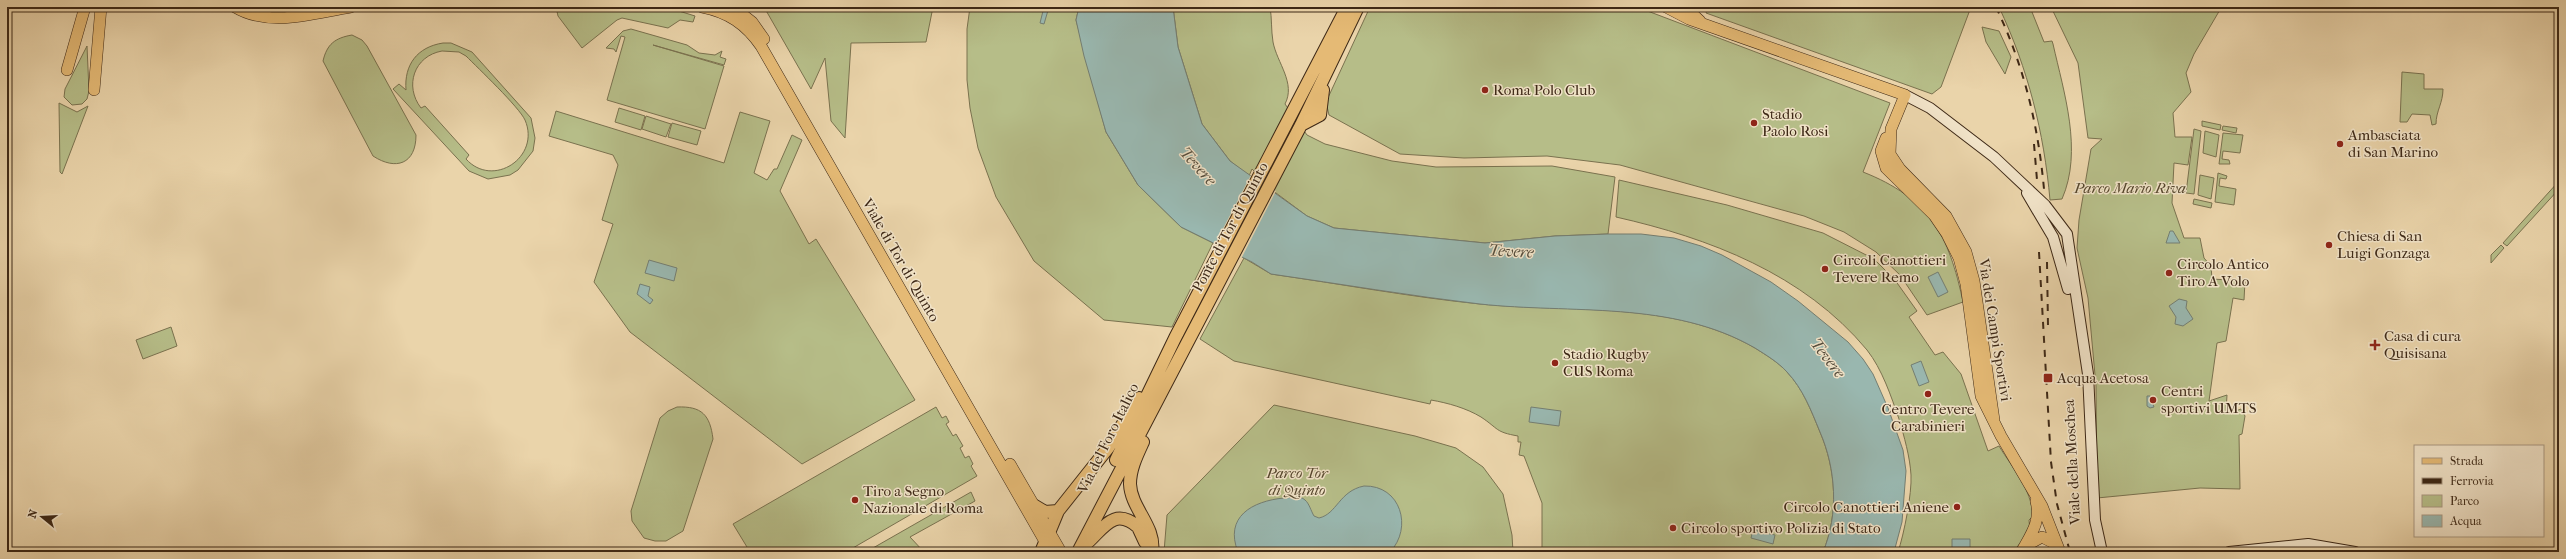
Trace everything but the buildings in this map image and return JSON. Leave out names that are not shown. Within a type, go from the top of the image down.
[{"type":"highway","name":"Ponte di Tor di Quinto","points":[[1175,338],[1347,7]]},
{"type":"highway","name":"Ponte di Tor di Quinto","points":[[1187,344],[1301,126],[1358,7]]},
{"type":"highway","name":"Via del Foro Italico","points":[[1075,550],[1175,338]]},
{"type":"highway","name":"Via del Foro Italico","points":[[1075,550],[1187,344]]},
{"type":"highway","points":[[1045,541],[1058,511],[1108,448],[1162,364]]},
{"type":"highway","points":[[1152,552],[1152,536],[1135,501],[1131,477],[1137,456],[1175,368]]},
{"type":"highway","points":[[1035,506],[1045,512],[1058,511]]},
{"type":"highway","points":[[1075,550],[1106,523],[1121,519],[1132,522],[1140,529],[1144,539],[1144,552]]},
{"type":"main road","points":[[67,70],[85,7]]},
{"type":"main road","points":[[94,90],[101,7]]},
{"type":"main road","points":[[235,7],[250,15],[271,18],[351,7]]},
{"type":"main road","points":[[249,7],[271,11],[306,7]]},
{"type":"main road","name":"Viale di Tor di Quinto","points":[[702,7],[718,11],[737,20],[751,32],[761,46],[1051,552]]},
{"type":"main road","name":"Viale di Tor di Quinto","points":[[733,7],[752,22],[766,42],[1035,506],[1045,541],[1061,552]]},
{"type":"main road","points":[[1666,7],[1700,22],[1905,95],[1941,115],[1994,157],[2022,184]]},
{"type":"main road","points":[[1685,7],[1700,22]]},
{"type":"main road","name":"Via dei Campi Sportivi","points":[[1905,95],[1891,129],[1889,150],[1893,161],[1942,212],[1955,229],[1966,252],[1975,287],[1994,420],[2032,489]]},
{"type":"main road","name":"Viale della Moschea","points":[[2022,184],[2050,229],[2064,267],[2077,336],[2085,413],[2089,522],[2095,552]]},
{"type":"main road","name":"Viale della Moschea","points":[[2022,184],[2049,208],[2067,234],[2088,374],[2095,520],[2102,552]]},
{"type":"main road","points":[[2032,489],[2042,506],[2058,548]]},
{"type":"main road","points":[[2021,550],[2038,518],[2038,510],[2032,489]]},
{"type":"main road","points":[[2021,550],[2033,540],[2042,537],[2058,548]]},
{"type":"main road","points":[[2229,552],[2294,545],[2321,545],[2355,552]]},
{"type":"green space","points":[[556,7],[666,7],[695,16],[693,22],[680,20],[668,28],[622,18],[617,20],[582,48],[558,16]]},
{"type":"green space","points":[[764,7],[933,7],[926,42],[851,43],[845,138],[831,121],[825,58],[811,89]]},
{"type":"green space","points":[[970,7],[1079,7],[1076,20],[1106,132],[1138,185],[1181,227],[1213,243],[1172,327],[1104,320],[1034,261],[996,197],[978,148],[970,108],[967,80],[967,29]]},
{"type":"green space","points":[[1173,7],[1270,7],[1273,42],[1287,81],[1288,96],[1285,104],[1307,135],[1325,144],[1392,161],[1436,167],[1552,166],[1615,177],[1608,234],[1555,236],[1485,243],[1334,228],[1307,216],[1276,193],[1252,169],[1249,176],[1230,161],[1202,124],[1178,47]]},
{"type":"green space","points":[[1370,7],[1637,7],[1890,103],[1863,172],[1886,182],[1904,194],[1920,207],[1932,222],[1943,238],[1951,257],[1963,302],[1927,315],[1900,275],[1876,252],[1844,232],[1804,216],[1620,165],[1547,156],[1464,158],[1400,154],[1329,115],[1326,102]]},
{"type":"green space","points":[[1708,7],[1971,7],[1941,87],[1932,94],[1706,13]]},
{"type":"green space","points":[[1999,7],[2030,7],[2044,42],[2052,41],[2053,44],[2070,122],[2071,161],[2068,181],[2062,199],[2050,200],[2044,150],[2033,101],[2018,54]]},
{"type":"green space","name":"Parco Mario Riva","points":[[2051,7],[2221,8],[2194,54],[2186,73],[2191,92],[2173,113],[2175,137],[2192,137],[2188,165],[2174,163],[2172,203],[2184,238],[2200,238],[2204,258],[2211,266],[2212,279],[2245,281],[2244,300],[2233,298],[2226,341],[2217,343],[2209,401],[2227,395],[2226,412],[2230,413],[2241,409],[2245,416],[2242,434],[2239,435],[2240,489],[2200,488],[2097,498],[2096,386],[2088,298],[2077,248],[2079,220],[2091,149],[2102,139],[2088,138],[2078,63]]},
{"type":"green space","points":[[1982,27],[1999,31],[2011,57],[2005,74],[1986,42]]},
{"type":"green space","points":[[631,29],[687,45],[699,53],[715,55],[722,51],[720,57],[726,59],[724,65],[653,45],[724,66],[705,129],[607,100],[625,37],[621,36],[616,52],[614,49],[606,48],[623,31]]},
{"type":"green space","points":[[352,35],[362,40],[367,46],[416,135],[413,153],[403,162],[397,164],[389,163],[381,161],[373,156],[323,61],[329,46],[336,40]]},
{"type":"green space","points":[[451,43],[472,52],[531,118],[535,138],[533,151],[518,170],[510,175],[488,179],[469,171],[393,89],[399,84],[406,90],[407,73],[410,65],[419,53],[434,45]],"holes":[[[442,51],[459,52],[466,56],[498,88],[515,106],[525,120],[528,134],[526,146],[520,157],[512,165],[501,170],[489,171],[477,167],[466,159],[469,155],[425,106],[421,108],[413,91],[415,73],[419,65],[425,59],[432,54]]]},
{"type":"green space","points":[[87,46],[89,91],[87,99],[82,104],[72,105],[64,97],[65,89]]},
{"type":"green space","points":[[2402,72],[2424,74],[2424,89],[2443,89],[2436,124],[2432,125],[2430,115],[2412,114],[2407,122],[2400,122]]},
{"type":"green space","points":[[59,103],[77,112],[88,106],[62,174],[60,172]]},
{"type":"green space","points":[[619,108],[645,116],[641,130],[615,122]]},
{"type":"green space","points":[[556,111],[724,163],[740,112],[770,121],[754,173],[767,180],[774,169],[777,169],[792,135],[802,140],[780,191],[809,244],[816,239],[915,400],[802,464],[630,332],[594,282],[613,224],[602,220],[618,165],[613,155],[549,136]]},
{"type":"green space","points":[[646,116],[671,124],[666,137],[642,129]]},
{"type":"green space","points":[[2202,121],[2221,125],[2220,130],[2202,126]]},
{"type":"green space","points":[[672,123],[701,131],[697,145],[668,137]]},
{"type":"green space","points":[[2223,126],[2237,128],[2236,133],[2222,130]]},
{"type":"green space","points":[[2194,129],[2201,131],[2194,194],[2186,193]]},
{"type":"green space","points":[[2205,131],[2219,135],[2216,157],[2203,153]]},
{"type":"green space","points":[[2223,133],[2243,135],[2240,153],[2223,151],[2222,159],[2229,160],[2230,164],[2219,164]]},
{"type":"green space","points":[[2218,173],[2227,176],[2226,179],[2220,178],[2219,186],[2236,189],[2234,205],[2215,202]]},
{"type":"green space","points":[[2200,175],[2214,178],[2211,199],[2198,195]]},
{"type":"green space","points":[[1619,180],[1727,205],[1823,233],[1874,259],[1895,280],[1917,311],[1909,317],[1935,355],[1943,352],[1961,374],[1988,451],[1999,446],[2029,496],[2033,516],[2029,520],[2030,531],[2013,552],[1898,552],[1909,503],[1911,475],[1909,461],[1899,419],[1889,392],[1882,374],[1867,350],[1842,323],[1814,300],[1784,280],[1753,263],[1720,248],[1686,236],[1616,217]]},
{"type":"green space","points":[[2559,181],[2559,189],[2507,246],[2503,243]]},
{"type":"green space","points":[[2194,199],[2212,203],[2211,208],[2193,204]]},
{"type":"green space","points":[[2501,245],[2504,248],[2491,263],[2491,255]]},
{"type":"green space","points":[[1244,258],[1271,274],[1428,298],[1515,307],[1585,309],[1656,315],[1690,322],[1723,333],[1755,348],[1780,365],[1798,385],[1810,408],[1825,446],[1834,492],[1832,522],[1823,552],[1542,552],[1542,503],[1524,456],[1519,455],[1521,442],[1518,442],[1518,436],[1498,430],[1481,417],[1463,408],[1450,404],[1431,400],[1430,404],[1234,361],[1200,339]]},
{"type":"green space","points":[[171,327],[177,346],[143,359],[136,340]]},
{"type":"green space","name":"Parco Tor di Quinto","points":[[1274,405],[1415,436],[1456,448],[1483,467],[1503,494],[1512,535],[1513,552],[1164,552],[1167,515]]},
{"type":"green space","points":[[677,407],[686,407],[699,410],[707,418],[710,424],[713,439],[683,531],[666,541],[655,541],[644,538],[632,521],[631,511],[660,418],[668,411]]},
{"type":"green space","name":"Tiro a Segno Nazionale di Roma","points":[[936,407],[942,418],[946,416],[949,422],[946,424],[953,436],[956,434],[963,446],[960,448],[965,458],[969,456],[973,464],[971,466],[977,476],[846,552],[750,552],[733,524]]},
{"type":"green space","points":[[971,492],[975,501],[910,537],[924,552],[866,552]]},
{"type":"water","points":[[1042,7],[1049,7],[1044,24],[1040,23],[1043,11]]},
{"type":"water","name":"Tevere","points":[[1079,7],[1173,7],[1178,47],[1202,124],[1230,161],[1307,216],[1334,228],[1485,243],[1555,236],[1608,234],[1641,234],[1674,238],[1701,246],[1722,255],[1771,282],[1798,301],[1848,342],[1863,359],[1873,374],[1888,408],[1903,450],[1906,471],[1902,522],[1894,552],[1823,552],[1832,522],[1834,492],[1825,446],[1810,408],[1798,385],[1780,365],[1755,348],[1723,333],[1690,322],[1656,316],[1620,312],[1480,304],[1271,274],[1252,262],[1181,227],[1138,185],[1106,132],[1084,56],[1076,20]]},
{"type":"water","points":[[2170,231],[2173,231],[2180,243],[2166,243]]},
{"type":"water","points":[[649,260],[677,268],[674,281],[645,273]]},
{"type":"water","points":[[1938,272],[1948,292],[1938,297],[1928,277]]},
{"type":"water","points":[[640,284],[650,287],[648,296],[653,300],[650,304],[637,294]]},
{"type":"water","points":[[2179,299],[2187,301],[2186,308],[2193,319],[2183,326],[2175,324],[2176,317],[2169,306]]},
{"type":"water","points":[[1921,361],[1929,382],[1919,386],[1911,365]]},
{"type":"water","points":[[2147,396],[2150,396],[2154,407],[2150,408],[2147,406]]},
{"type":"water","points":[[1531,407],[1561,411],[1559,426],[1529,422]]},
{"type":"water","points":[[1364,486],[1377,488],[1387,493],[1395,500],[1400,510],[1402,520],[1401,531],[1397,542],[1390,552],[1238,552],[1235,540],[1235,529],[1238,520],[1252,507],[1272,500],[1298,497],[1303,498],[1306,501],[1314,516],[1319,518],[1330,512],[1349,493]]},
{"type":"water","points":[[1753,525],[1756,526],[1757,531],[1775,535],[1773,544],[1751,538],[1752,534],[1748,528]]},
{"type":"water","points":[[1952,539],[1970,539],[1970,552],[1952,552]]},
{"type":"pier","points":[[1251,175],[1276,191],[1241,259],[1214,246]]},
{"type":"railway","points":[[1996,7],[2006,29],[2022,73],[2034,118],[2044,189]]},
{"type":"railway","points":[[2034,144],[2037,180]]},
{"type":"railway","points":[[2039,252],[2051,462],[2057,504],[2070,552]]},
{"type":"railway","points":[[2047,262],[2048,326]]},
{"type":"place","name":"Roma Polo Club","points":[[1485,90]]},
{"type":"place","name":"Stadio Paolo Rosi","points":[[1754,123]]},
{"type":"place","name":"Ambasciata di San Marino","points":[[2340,144]]},
{"type":"place","name":"Chiesa di San Luigi Gonzaga","points":[[2329,245]]},
{"type":"place","name":"Circoli Canottieri Tevere Remo","points":[[1825,269]]},
{"type":"place","name":"Circolo Antico Tiro A Volo","points":[[2169,273]]},
{"type":"place","name":"Casa di cura Quisisana","points":[[2375,345]]},
{"type":"place","name":"Stadio Rugby CUS Roma","points":[[1555,363]]},
{"type":"place","name":"Acqua Acetosa","points":[[2048,378]]},
{"type":"place","name":"Centro Tevere Carabinieri","points":[[1928,394]]},
{"type":"place","name":"Centri sportivi UMTS","points":[[2153,400]]},
{"type":"place","name":"Tiro a Segno Nazionale di Roma","points":[[855,500]]},
{"type":"place","name":"Circolo Canottieri Aniene","points":[[1957,507]]},
{"type":"place","name":"Circolo sportivo Polizia di Stato","points":[[1673,528]]}]
